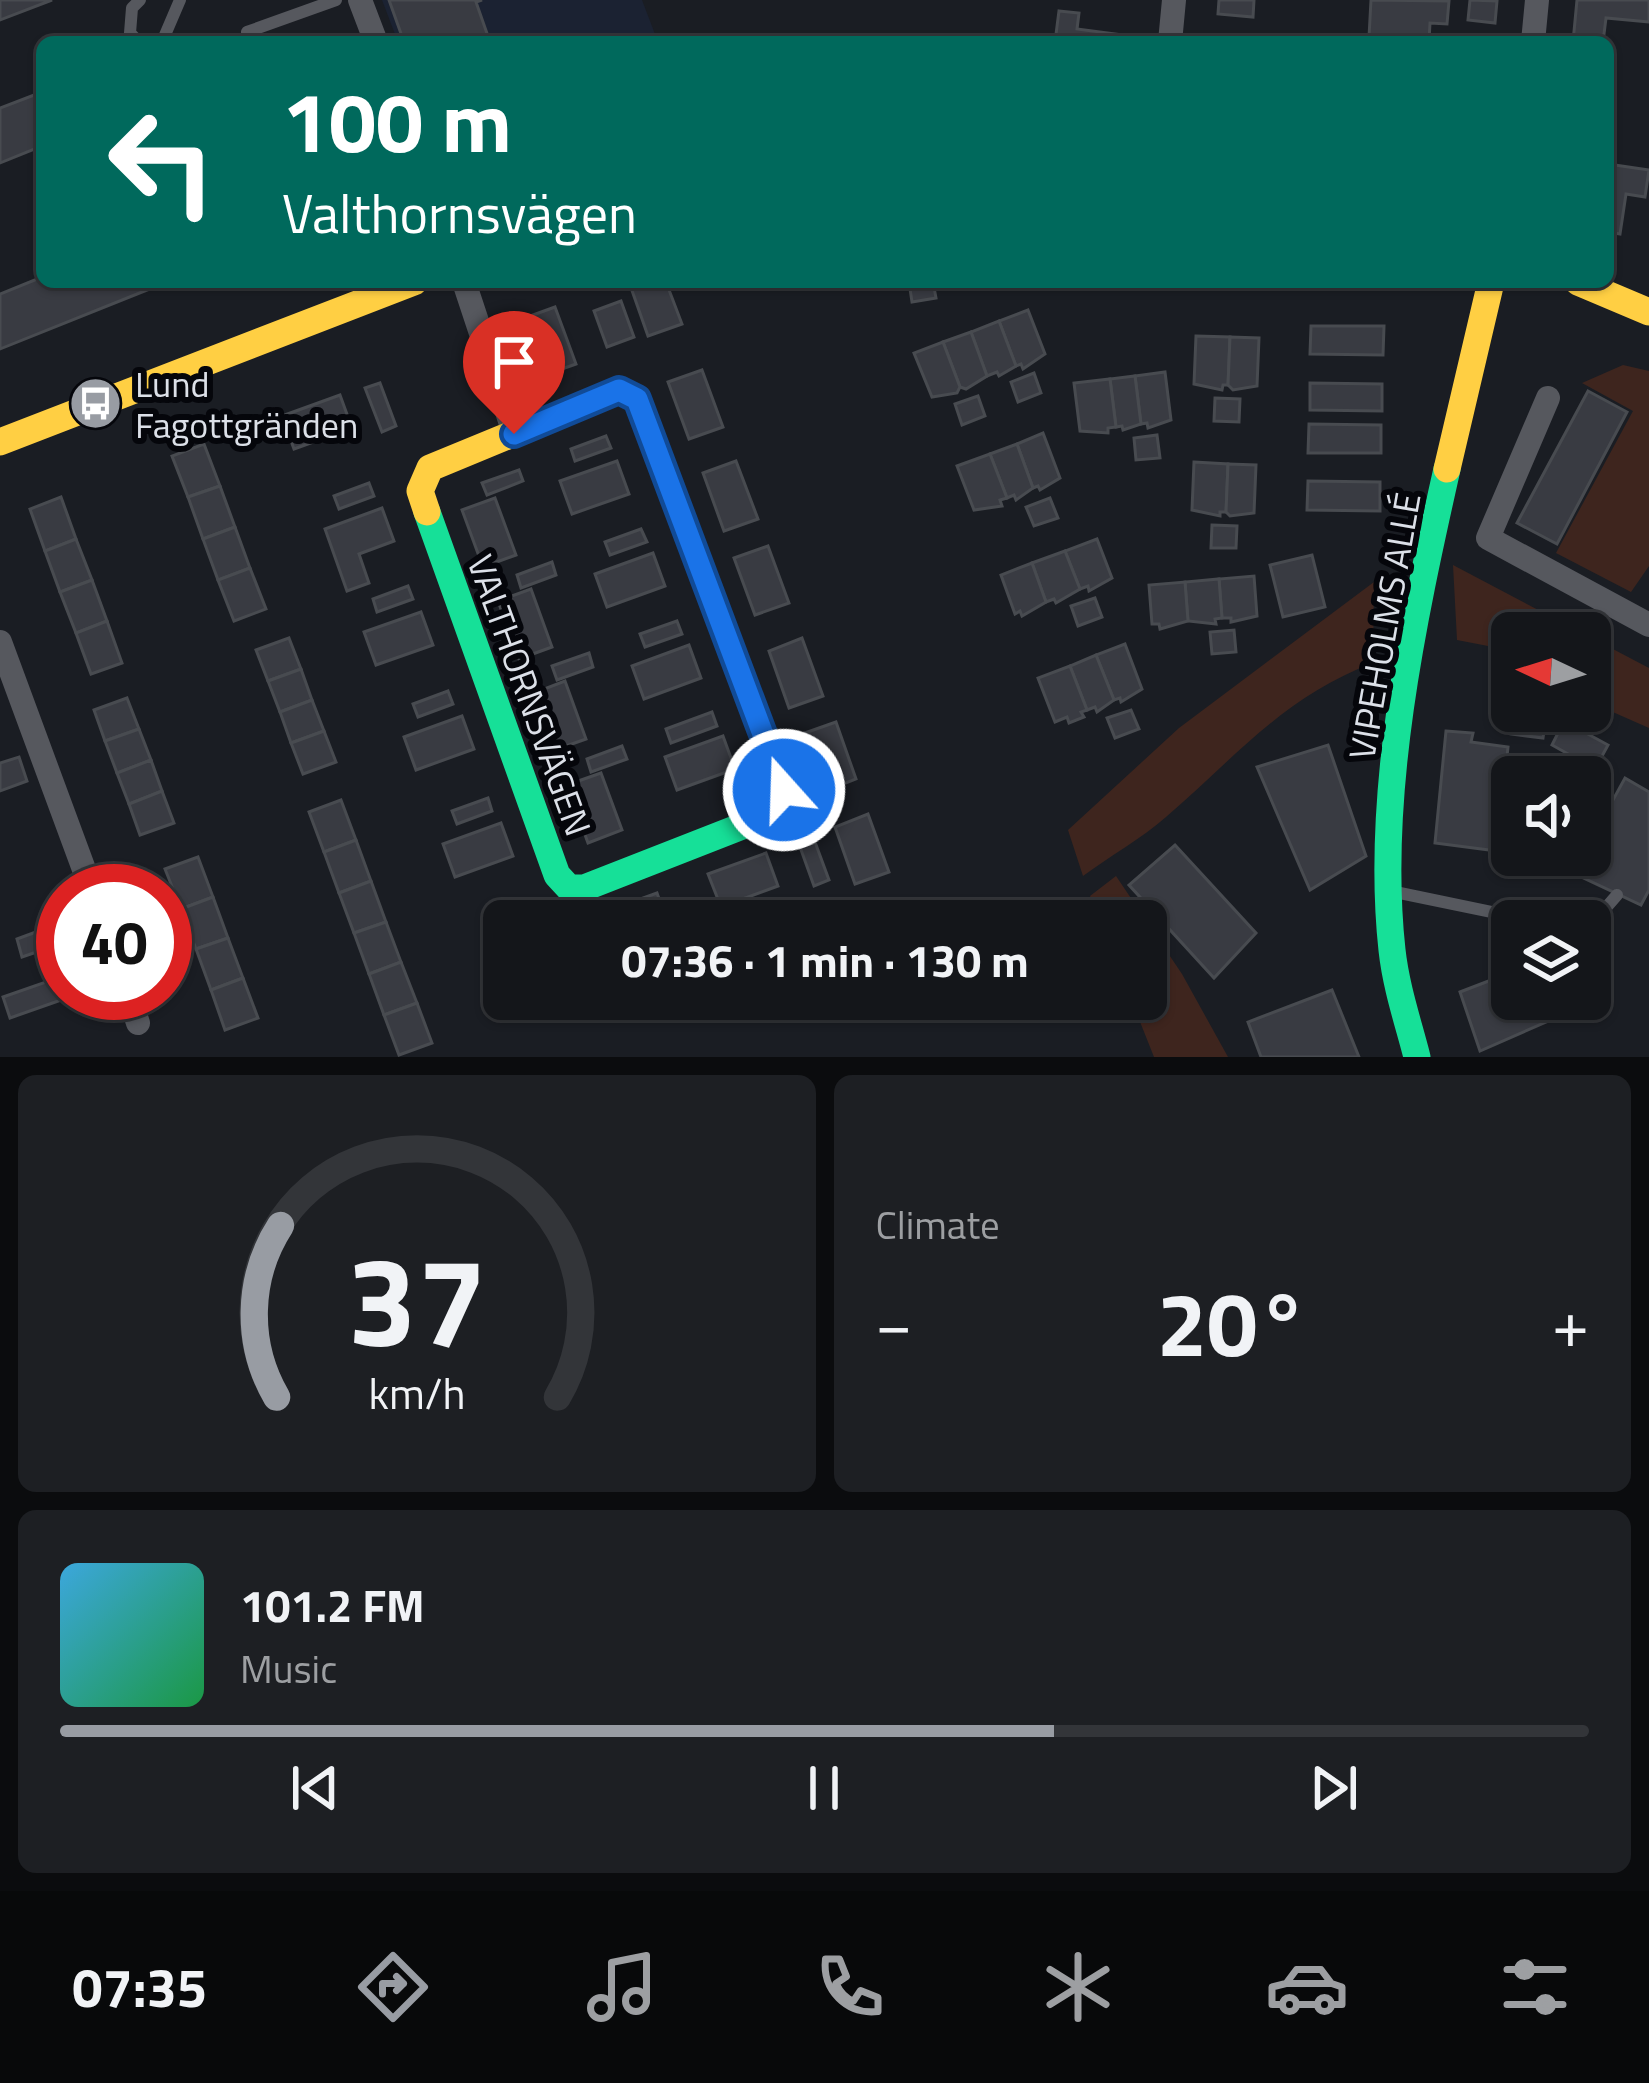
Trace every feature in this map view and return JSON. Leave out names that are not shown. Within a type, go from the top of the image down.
[{"type":"street","points":[[360,0],[374,36]]},
{"type":"street","points":[[1171,36],[1174,0]]},
{"type":"street","points":[[1534,36],[1537,0]]},
{"type":"street","points":[[0,442],[398,288]]},
{"type":"street","points":[[466,288],[514,434]]},
{"type":"street","name":"VIPEHOLMS ALLÉ","points":[[1417,1057],[1391,946],[1394,778],[1405,682],[1490,288]]},
{"type":"street","points":[[1592,288],[1649,312]]},
{"type":"street","name":"VALTHORNSVÄGEN","points":[[619,390],[637,399],[784,790],[778,809],[768,816],[584,888],[569,888],[557,875],[421,500],[421,482],[430,468],[514,434],[619,390]]},
{"type":"street","points":[[1548,398],[1488,538],[1649,626]]},
{"type":"street","points":[[0,642],[82,864]]},
{"type":"lane","points":[[133,36],[132,8],[140,0]]},
{"type":"lane","points":[[165,36],[180,0]]},
{"type":"lane","points":[[247,32],[336,0]]},
{"type":"lane","points":[[1392,891],[1491,912]]},
{"type":"lane","points":[[1611,902],[1617,895]]},
{"type":"shaded area","points":[[382,0],[642,0],[656,36],[396,36]]},
{"type":"shaded area","points":[[1623,365],[1649,371],[1649,566],[1631,592],[1556,553],[1633,411],[1582,383]]},
{"type":"shaded area","points":[[1453,565],[1542,612],[1491,612],[1491,649],[1457,640]]},
{"type":"shaded area","points":[[1374,582],[1373,663],[1286,711],[1156,825],[1083,876],[1068,830],[1179,728]]},
{"type":"shaded area","points":[[1611,648],[1649,668],[1649,728],[1611,711]]},
{"type":"shaded area","points":[[1116,876],[1132,900],[1092,900],[1090,896]]},
{"type":"shaded area","points":[[1167,952],[1228,1057],[1154,1057],[1139,1020],[1167,1020]]},
{"type":"building","points":[[0,0],[52,0],[0,20]]},
{"type":"building","points":[[389,0],[482,0],[476,2],[488,36],[402,36]]},
{"type":"building","points":[[1219,0],[1254,0],[1253,17],[1218,14]]},
{"type":"building","points":[[1371,0],[1449,1],[1447,24],[1430,23],[1429,36],[1369,36]]},
{"type":"building","points":[[1470,0],[1497,1],[1495,23],[1468,20]]},
{"type":"building","points":[[1577,0],[1649,0],[1649,22],[1606,18],[1604,36],[1574,36]]},
{"type":"building","points":[[1059,11],[1079,13],[1077,29],[1123,35],[1123,36],[1056,36]]},
{"type":"building","points":[[36,94],[36,148],[0,163],[0,108]]},
{"type":"building","points":[[1614,165],[1649,170],[1645,197],[1626,194],[1620,234],[1614,233]]},
{"type":"building","points":[[36,279],[36,288],[152,288],[0,349],[0,294]]},
{"type":"building","points":[[631,288],[668,288],[682,324],[648,336]]},
{"type":"building","points":[[910,288],[934,288],[936,298],[912,302]]},
{"type":"building","points":[[621,301],[634,337],[607,347],[594,311]]},
{"type":"building","points":[[555,307],[576,364],[542,376],[522,319]]},
{"type":"building","points":[[1028,310],[1045,354],[1023,369],[1021,364],[1016,366],[999,321]]},
{"type":"building","points":[[999,321],[1016,366],[999,376],[997,372],[987,376],[971,332]]},
{"type":"building","points":[[1311,326],[1384,326],[1383,355],[1310,354]]},
{"type":"building","points":[[971,332],[987,376],[966,389],[960,387],[943,342]]},
{"type":"building","points":[[1196,336],[1230,337],[1228,385],[1222,390],[1194,384]]},
{"type":"building","points":[[1230,337],[1259,338],[1257,386],[1233,390],[1228,385]]},
{"type":"building","points":[[943,342],[960,387],[957,393],[932,397],[914,353]]},
{"type":"building","points":[[702,370],[723,427],[689,439],[668,382]]},
{"type":"building","points":[[1165,372],[1171,420],[1148,428],[1147,423],[1141,424],[1135,376]]},
{"type":"building","points":[[1034,373],[1041,393],[1018,402],[1011,382]]},
{"type":"building","points":[[1135,376],[1141,424],[1123,430],[1116,427],[1110,379]]},
{"type":"building","points":[[1110,379],[1116,427],[1108,428],[1108,433],[1080,431],[1074,383]]},
{"type":"building","points":[[380,383],[396,426],[382,432],[365,388]]},
{"type":"building","points":[[1310,383],[1382,384],[1382,411],[1310,410]]},
{"type":"building","points":[[1588,391],[1627,412],[1557,544],[1517,523]]},
{"type":"building","points":[[340,395],[352,428],[294,449],[282,416]]},
{"type":"building","points":[[978,396],[985,416],[962,425],[955,404]]},
{"type":"building","points":[[1215,398],[1240,399],[1239,422],[1214,421]]},
{"type":"building","points":[[1309,424],[1381,425],[1381,453],[1308,453]]},
{"type":"building","points":[[1043,433],[1060,478],[1040,490],[1033,488],[1017,444]]},
{"type":"building","points":[[1157,435],[1160,458],[1136,460],[1134,438]]},
{"type":"building","points":[[606,436],[611,448],[575,461],[571,449]]},
{"type":"building","points":[[204,444],[220,486],[188,497],[172,456]]},
{"type":"building","points":[[1017,444],[1033,488],[1016,500],[1014,495],[1007,498],[990,454]]},
{"type":"building","points":[[990,454],[1007,498],[1000,500],[1002,506],[974,510],[957,466]]},
{"type":"building","points":[[617,461],[629,494],[572,514],[560,481]]},
{"type":"building","points":[[736,461],[758,519],[724,531],[703,473]]},
{"type":"building","points":[[1194,462],[1228,464],[1226,512],[1220,516],[1192,510]]},
{"type":"building","points":[[1228,464],[1256,465],[1254,513],[1230,516],[1226,512]]},
{"type":"building","points":[[519,470],[523,481],[487,495],[482,483]]},
{"type":"building","points":[[1308,481],[1380,482],[1380,511],[1307,510]]},
{"type":"building","points":[[369,483],[374,496],[339,509],[334,496]]},
{"type":"building","points":[[220,486],[235,527],[203,539],[188,497]]},
{"type":"building","points":[[61,497],[76,539],[45,551],[30,509]]},
{"type":"building","points":[[495,498],[516,555],[483,567],[462,510]]},
{"type":"building","points":[[1050,498],[1058,518],[1034,526],[1026,507]]},
{"type":"building","points":[[382,508],[394,541],[359,554],[369,583],[347,591],[325,529]]},
{"type":"building","points":[[1212,525],[1237,526],[1236,548],[1211,548]]},
{"type":"building","points":[[235,527],[250,568],[218,580],[203,539]]},
{"type":"building","points":[[641,529],[647,542],[610,555],[605,542]]},
{"type":"building","points":[[76,539],[92,580],[60,592],[45,551]]},
{"type":"building","points":[[1097,539],[1112,578],[1089,591],[1088,586],[1080,589],[1065,551]]},
{"type":"building","points":[[768,546],[789,603],[755,615],[734,558]]},
{"type":"building","points":[[1065,551],[1080,589],[1056,603],[1054,599],[1046,602],[1032,563]]},
{"type":"building","points":[[653,553],[665,586],[607,607],[595,574]]},
{"type":"building","points":[[1312,555],[1325,607],[1283,617],[1270,565]]},
{"type":"building","points":[[552,562],[556,575],[521,588],[517,575]]},
{"type":"building","points":[[1032,563],[1046,602],[1022,616],[1020,611],[1015,614],[1001,575]]},
{"type":"building","points":[[250,568],[266,609],[234,621],[218,580]]},
{"type":"building","points":[[1254,576],[1257,616],[1231,622],[1231,618],[1222,618],[1219,579]]},
{"type":"building","points":[[1219,579],[1222,618],[1215,619],[1216,624],[1188,621],[1185,582]]},
{"type":"building","points":[[92,580],[107,621],[76,633],[60,592]]},
{"type":"building","points":[[1185,582],[1188,621],[1160,629],[1159,624],[1152,624],[1149,585]]},
{"type":"building","points":[[408,586],[413,599],[377,612],[373,599]]},
{"type":"building","points":[[531,589],[552,647],[519,659],[498,601]]},
{"type":"building","points":[[1095,598],[1102,617],[1078,626],[1071,606]]},
{"type":"building","points":[[421,612],[433,645],[376,665],[364,632]]},
{"type":"building","points":[[107,621],[122,663],[91,674],[76,633]]},
{"type":"building","points":[[677,621],[682,634],[645,647],[640,634]]},
{"type":"building","points":[[1234,630],[1236,652],[1212,654],[1210,632]]},
{"type":"building","points":[[289,638],[301,669],[268,681],[256,650]]},
{"type":"building","points":[[802,638],[823,696],[789,708],[769,651]]},
{"type":"building","points":[[1125,644],[1142,689],[1121,702],[1114,700],[1096,655]]},
{"type":"building","points":[[689,645],[701,678],[644,699],[632,666]]},
{"type":"building","points":[[589,653],[593,667],[557,680],[552,666]]},
{"type":"building","points":[[1096,655],[1114,700],[1097,712],[1095,707],[1087,710],[1070,666]]},
{"type":"building","points":[[1070,666],[1087,710],[1081,712],[1084,717],[1069,723],[1067,717],[1055,722],[1038,678]]},
{"type":"building","points":[[301,669],[312,700],[280,712],[268,681]]},
{"type":"building","points":[[565,681],[586,739],[552,751],[531,694]]},
{"type":"building","points":[[448,691],[453,704],[418,717],[413,704]]},
{"type":"building","points":[[127,698],[139,729],[105,741],[94,710]]},
{"type":"building","points":[[312,700],[324,731],[291,743],[280,712]]},
{"type":"building","points":[[1131,710],[1139,729],[1115,738],[1107,718]]},
{"type":"building","points":[[712,712],[717,726],[671,743],[666,729]]},
{"type":"building","points":[[462,716],[474,749],[416,770],[404,737]]},
{"type":"building","points":[[836,722],[856,779],[823,792],[802,734]]},
{"type":"building","points":[[139,729],[151,760],[117,773],[105,741]]},
{"type":"building","points":[[324,731],[336,762],[303,774],[291,743]]},
{"type":"building","points":[[1446,731],[1473,733],[1471,742],[1508,747],[1507,756],[1491,756],[1491,850],[1435,843]]},
{"type":"building","points":[[1511,732],[1544,732],[1543,738]]},
{"type":"building","points":[[1558,732],[1584,732],[1608,745],[1602,756],[1572,756],[1552,745]]},
{"type":"building","points":[[723,736],[735,769],[677,790],[665,757]]},
{"type":"building","points":[[1328,745],[1366,856],[1310,890],[1257,767]]},
{"type":"building","points":[[622,746],[627,759],[591,772],[587,759]]},
{"type":"building","points":[[19,757],[27,781],[0,791],[0,763]]},
{"type":"building","points":[[151,760],[162,791],[129,804],[117,773]]},
{"type":"building","points":[[601,773],[622,830],[588,843],[567,785]]},
{"type":"building","points":[[1625,778],[1649,792],[1649,890],[1641,905],[1579,876],[1611,876],[1611,804]]},
{"type":"building","points":[[162,791],[174,823],[140,835],[129,804]]},
{"type":"building","points":[[488,798],[492,811],[457,824],[452,811]]},
{"type":"building","points":[[341,800],[356,840],[324,852],[309,812]]},
{"type":"building","points":[[868,814],[889,872],[855,884],[835,827]]},
{"type":"building","points":[[501,823],[513,856],[455,877],[443,844]]},
{"type":"building","points":[[356,840],[371,881],[339,893],[324,852]]},
{"type":"building","points":[[815,842],[829,880],[814,886],[800,847]]},
{"type":"building","points":[[1175,845],[1256,933],[1214,978],[1167,927],[1167,900],[1143,900],[1129,885]]},
{"type":"building","points":[[766,853],[778,886],[740,900],[718,900],[708,874]]},
{"type":"building","points":[[198,857],[213,897],[192,905],[192,864],[179,864]]},
{"type":"building","points":[[371,881],[386,922],[354,933],[339,893]]},
{"type":"building","points":[[213,897],[228,938],[196,949],[192,905]]},
{"type":"building","points":[[386,922],[401,962],[369,974],[354,933]]},
{"type":"building","points":[[36,932],[36,952],[22,957],[17,939]]},
{"type":"building","points":[[228,938],[243,978],[211,990],[196,949]]},
{"type":"building","points":[[401,962],[417,1003],[384,1015],[369,974]]},
{"type":"building","points":[[243,978],[258,1018],[225,1030],[211,990]]},
{"type":"building","points":[[1491,980],[1491,1020],[1551,1020],[1480,1051],[1460,992]]},
{"type":"building","points":[[36,985],[36,1009],[10,1018],[3,997]]},
{"type":"building","points":[[1332,990],[1359,1057],[1261,1057],[1248,1022]]},
{"type":"building","points":[[417,1003],[432,1043],[399,1055],[384,1015]]},
{"type":"traffic: fast","points":[[427,512],[557,875],[569,888],[584,888],[768,816],[779,809],[784,791],[637,399],[619,390]]},
{"type":"traffic: fast","points":[[1417,1057],[1392,950],[1389,831],[1400,708],[1447,469]]},
{"type":"traffic: slow","points":[[0,442],[398,288]]},
{"type":"traffic: slow","points":[[1447,469],[1490,288]]},
{"type":"traffic: slow","points":[[1592,288],[1649,312]]},
{"type":"traffic: slow","points":[[427,512],[420,491],[430,468],[619,390]]},
{"type":"place","name":"Lund Fagottgränden","points":[[96,404]]},
{"type":"route","points":[[514,434],[619,390],[637,399],[784,790]]}]
